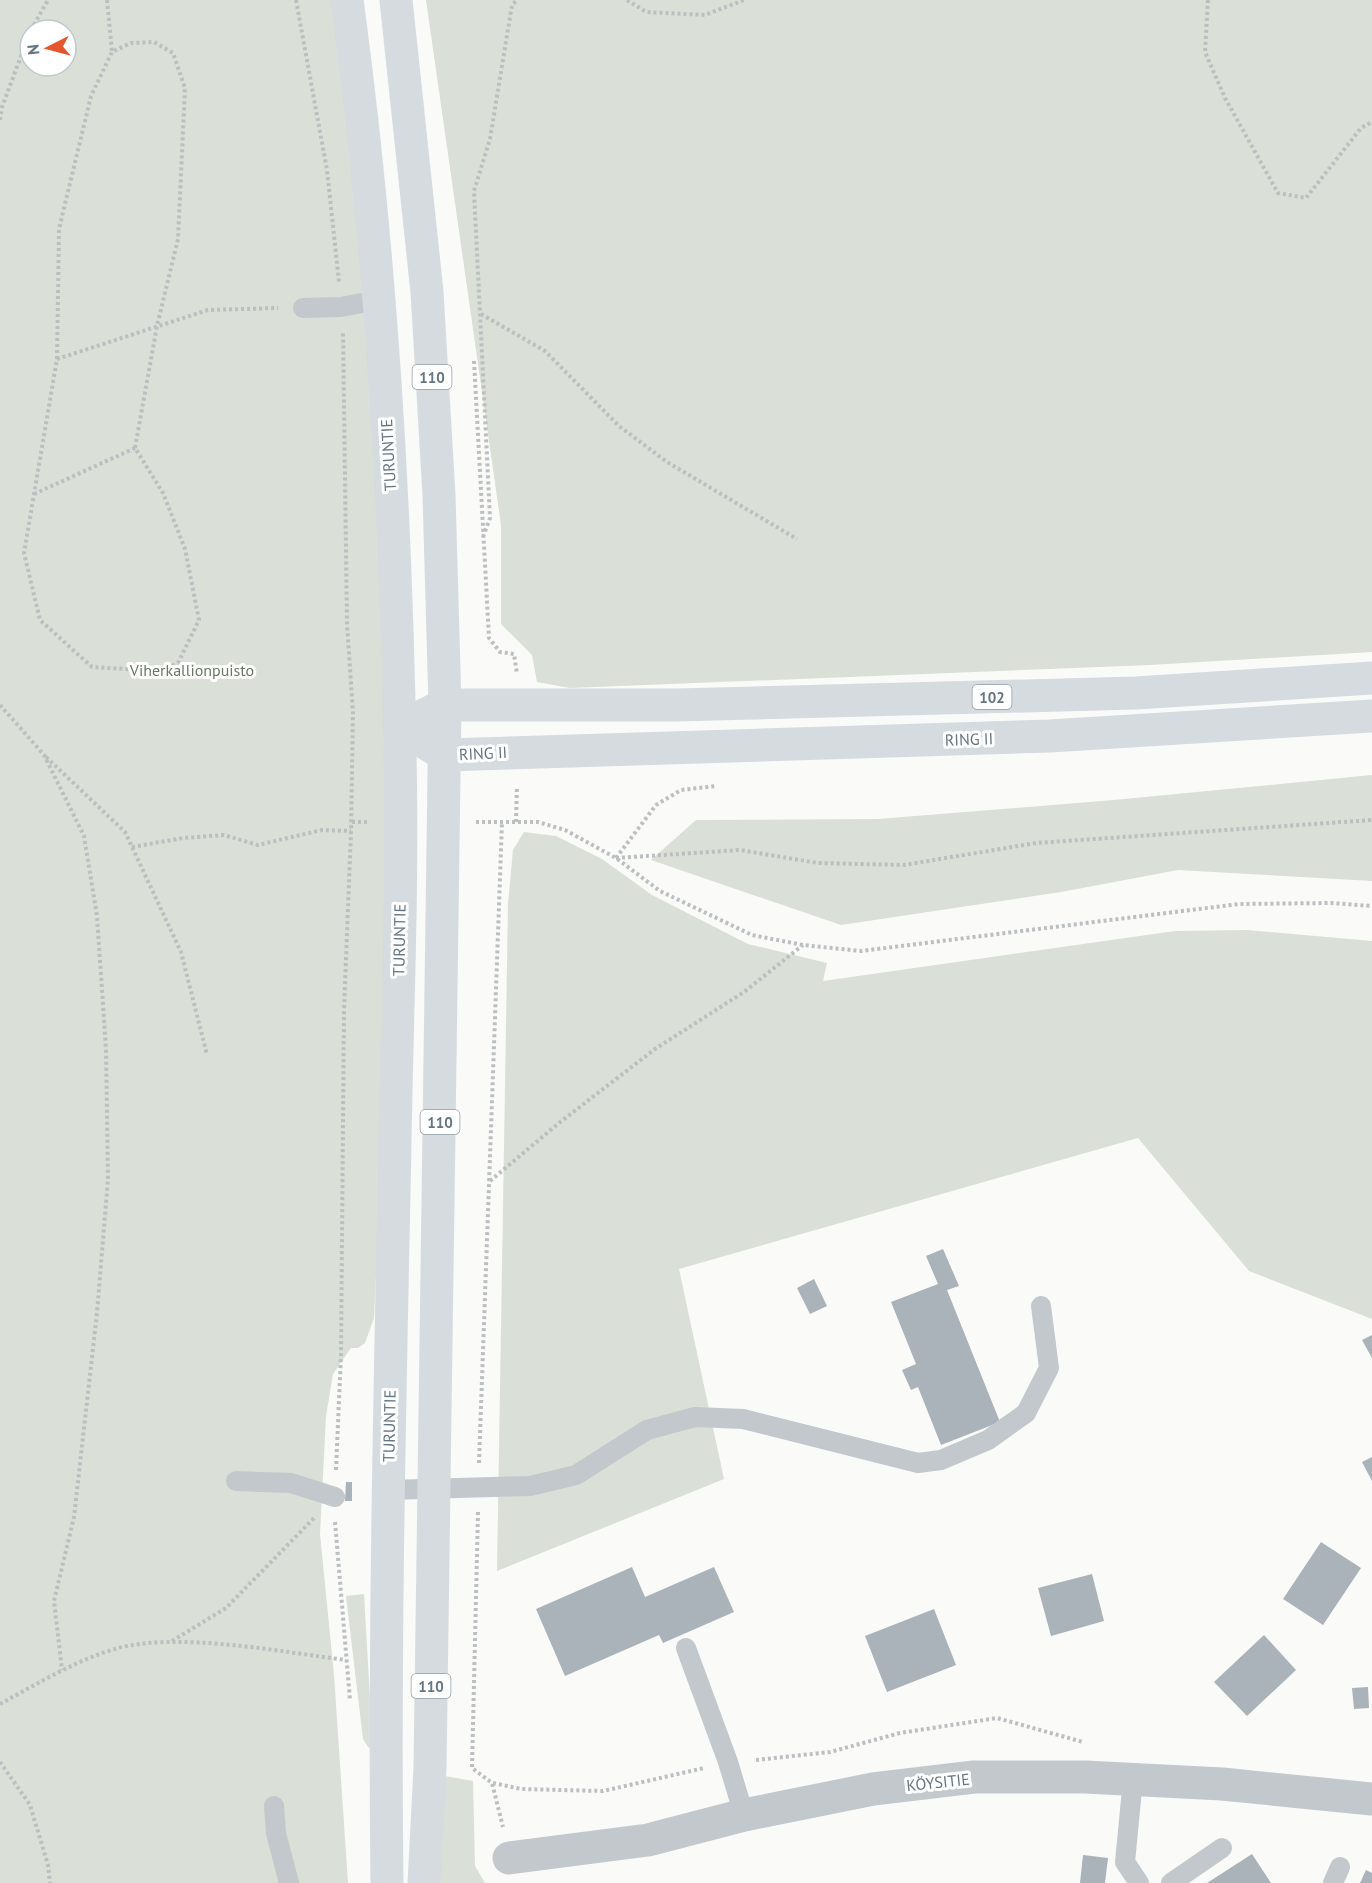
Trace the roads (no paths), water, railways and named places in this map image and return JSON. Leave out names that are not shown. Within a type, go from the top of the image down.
[{"type":"main road","name":"TURUNTIE","points":[[347,0],[360,99],[378,300],[388,458],[399,727],[399,940],[388,1490],[387,1883]]},
{"type":"main road","name":"110","points":[[396,0],[427,292],[439,495],[445,705],[430,1767],[424,1883]]},
{"type":"main road","name":"102","points":[[399,727],[445,705],[676,705],[1136,693],[1372,678]]},
{"type":"main road","name":"RING II","points":[[399,727],[445,755],[1050,736],[1372,716]]},
{"type":"street","name":"KÖYSITIE","points":[[509,1858],[648,1840],[744,1815],[873,1789],[974,1777],[1133,1779],[1222,1784],[1372,1799]]},
{"type":"lane","points":[[303,308],[341,307],[378,300]]},
{"type":"lane","points":[[388,1490],[530,1486],[576,1475],[647,1430],[695,1417],[743,1419],[918,1463],[941,1460],[988,1440],[1026,1413],[1049,1368],[1041,1306]]},
{"type":"lane","points":[[236,1481],[291,1483],[334,1497]]},
{"type":"lane","points":[[686,1648],[728,1762],[744,1815]]},
{"type":"lane","points":[[1133,1779],[1125,1862],[1139,1883]]},
{"type":"lane","points":[[274,1806],[276,1833],[289,1883]]},
{"type":"lane","points":[[1171,1883],[1222,1848]]},
{"type":"park label","name":"Viherkallionpuisto","points":[[192,670]]}]
